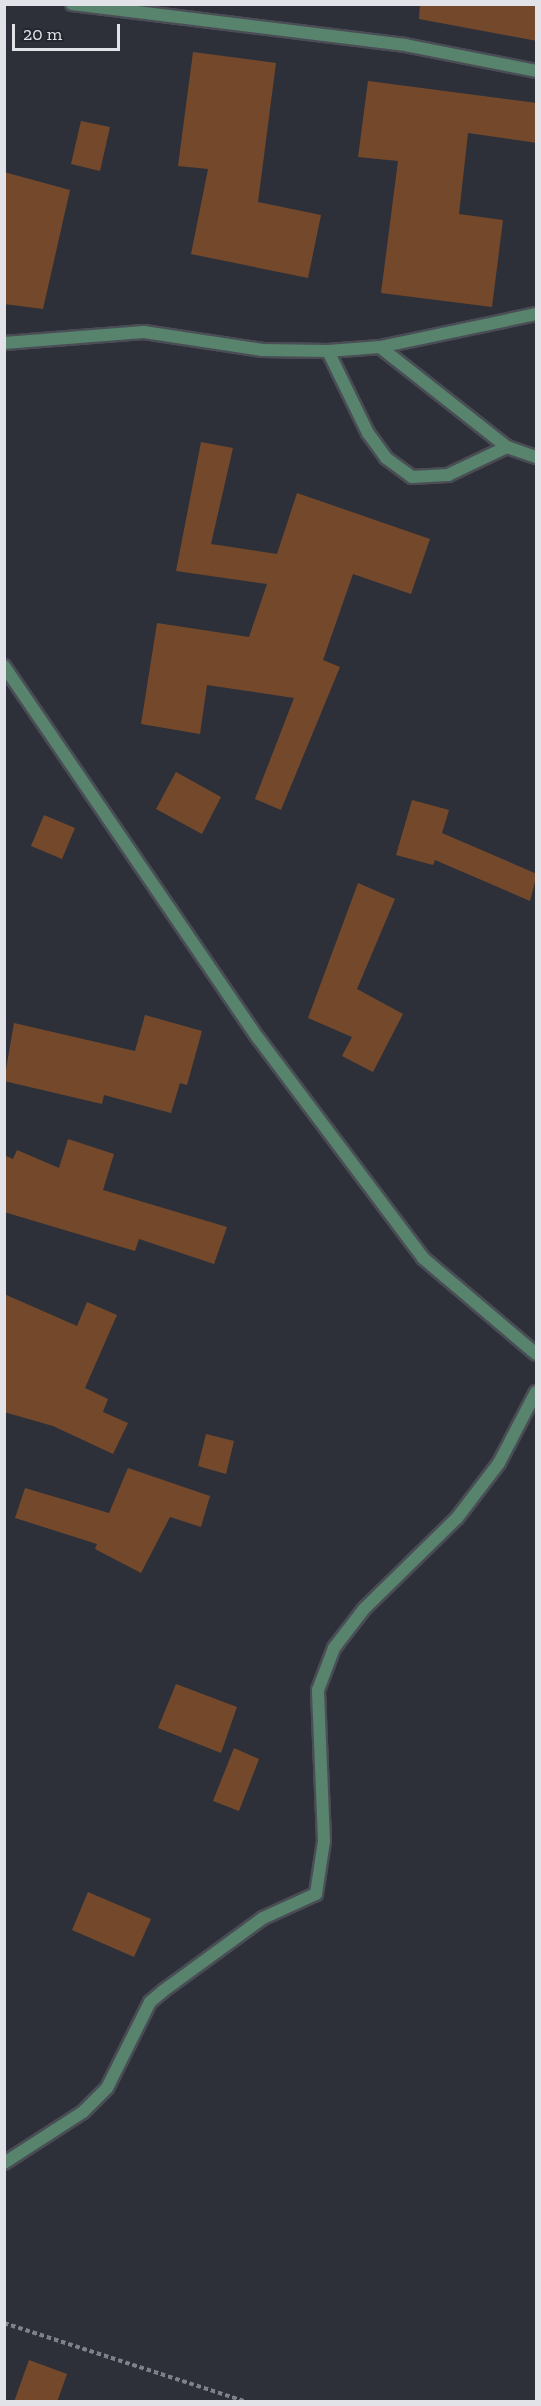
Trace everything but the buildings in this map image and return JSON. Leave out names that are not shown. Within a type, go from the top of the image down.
[{"type":"street","points":[[72,4],[405,45],[537,71]]},
{"type":"street","points":[[4,343],[144,332],[263,350],[328,351],[380,347],[537,314]]},
{"type":"street","points":[[380,347],[507,447],[537,457]]},
{"type":"street","points":[[328,351],[368,433],[386,458],[412,477],[448,475],[507,447]]},
{"type":"street","points":[[4,666],[258,1038],[416,1249],[537,1354]]},
{"type":"street","points":[[4,2163],[84,2112],[107,2088],[150,2002],[263,1918],[316,1894],[324,1841],[318,1690],[333,1648],[364,1609],[457,1518],[499,1463],[537,1392]]},
{"type":"path","points":[[4,2323],[247,2402]]}]
